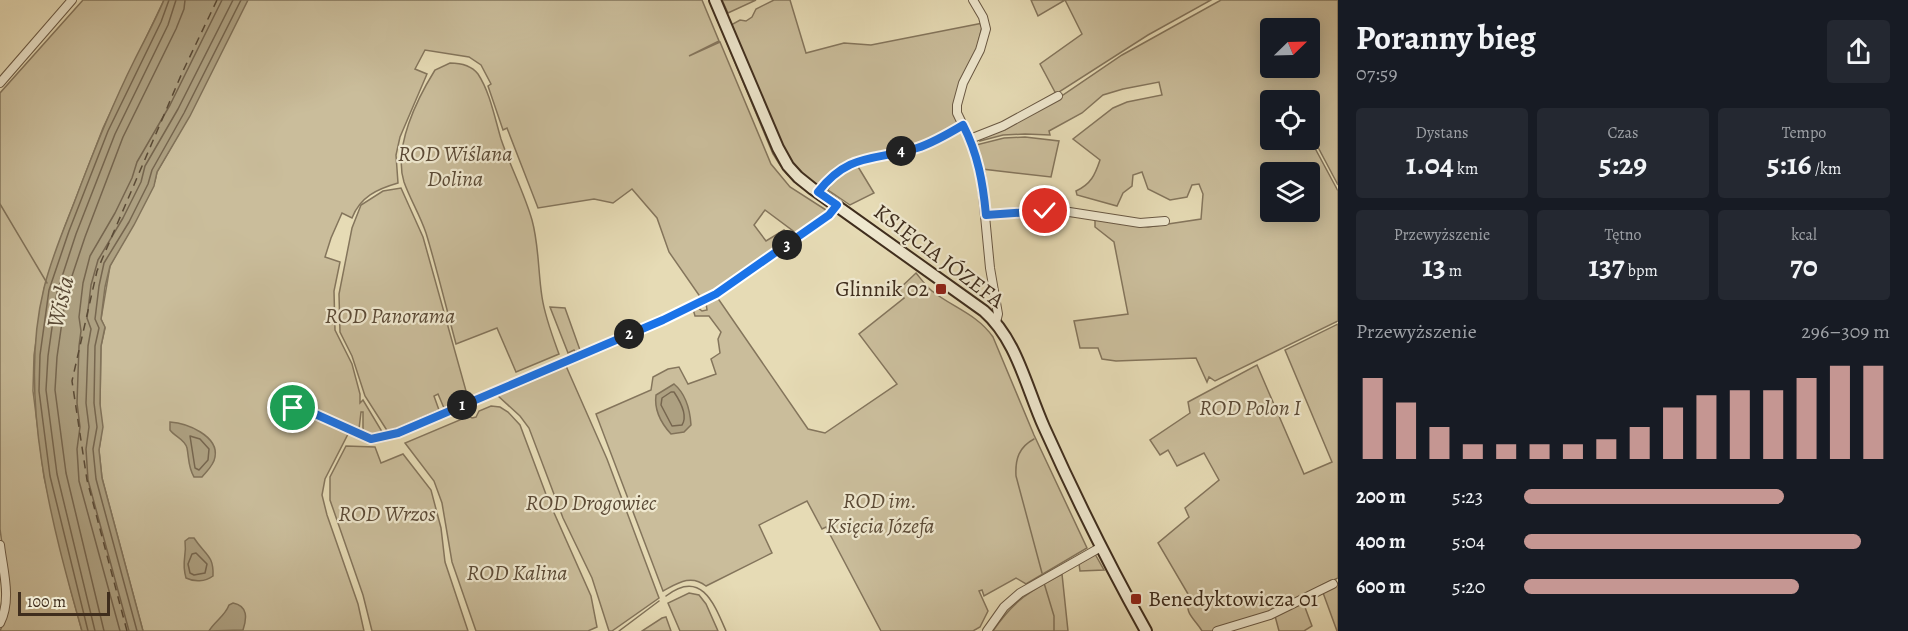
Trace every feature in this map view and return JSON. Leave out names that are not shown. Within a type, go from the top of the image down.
[{"type":"main road","name":"KSIĘCIA JÓZEFA","points":[[715,0],[778,148],[788,166],[798,177],[996,322],[1007,338],[1043,425],[1101,547],[1146,631]]},
{"type":"street","points":[[0,83],[72,0]]},
{"type":"street","points":[[973,0],[983,17],[986,29],[984,40],[963,83],[957,105],[981,174],[990,268],[998,314],[996,322]]},
{"type":"street","points":[[970,139],[1003,126],[1058,96]]},
{"type":"street","points":[[818,192],[844,168],[856,162],[868,157],[916,148],[940,138],[961,121]]},
{"type":"street","points":[[293,408],[313,413],[371,439],[398,433],[663,320],[716,294],[829,215],[837,205]]},
{"type":"street","points":[[986,215],[1045,211],[1074,212],[1140,223],[1165,221]]},
{"type":"street","points":[[0,545],[7,595],[6,609],[0,623]]},
{"type":"street","points":[[987,631],[1004,607],[1020,592],[1101,547]]},
{"type":"street","points":[[1218,631],[1270,615],[1333,584]]},
{"type":"green space","points":[[83,0],[164,0],[103,128],[64,229],[44,289],[34,355],[33,391],[44,477],[82,631],[0,631],[8,612],[9,595],[0,529],[0,93]]},
{"type":"green space","points":[[247,0],[702,0],[719,41],[689,56],[720,42],[771,164],[790,187],[826,210],[796,233],[765,210],[754,225],[766,241],[784,230],[792,236],[701,298],[669,252],[657,218],[632,189],[613,203],[594,199],[538,208],[507,128],[503,130],[488,86],[491,84],[481,65],[469,57],[425,50],[415,69],[427,74],[400,137],[396,155],[398,183],[370,195],[355,211],[352,218],[342,213],[325,257],[340,262],[334,291],[335,330],[352,364],[360,394],[360,403],[363,400],[384,435],[376,437],[363,433],[363,412],[361,412],[359,429],[355,431],[294,402],[289,404],[290,414],[306,413],[349,432],[325,479],[322,495],[358,604],[364,631],[143,631],[102,478],[99,450],[101,346],[105,328],[101,319],[110,266]]},
{"type":"green space","points":[[722,0],[756,0],[728,13]]},
{"type":"green space","points":[[774,0],[790,0],[806,53],[844,43],[871,45],[983,23],[976,52],[954,108],[958,123],[938,137],[917,145],[853,159],[819,184],[813,184],[797,170],[781,144],[731,25],[740,20],[746,21],[752,17],[756,9]]},
{"type":"green space","points":[[1031,0],[1065,0],[1038,16]]},
{"type":"green space","points":[[1065,0],[1211,0],[1148,35],[1056,94],[1040,64],[1082,34]]},
{"type":"green space","points":[[1221,0],[1338,0],[1338,185],[1320,150],[1320,90],[1260,90],[1260,150],[1316,150],[1338,191],[1338,321],[1215,381],[1209,377],[1207,382],[1196,358],[1116,361],[1102,359],[1098,348],[1080,348],[1074,321],[1128,314],[1114,242],[1095,227],[1095,218],[1148,227],[1201,219],[1203,194],[1199,184],[1192,185],[1187,197],[1170,200],[1148,189],[1142,172],[1133,175],[1132,186],[1123,193],[1117,206],[1077,195],[1076,191],[1092,178],[1100,160],[1073,139],[1113,108],[1127,102],[1162,95],[1159,82],[1103,95],[1082,113],[1049,131],[1050,135],[1003,135],[980,141],[1057,99],[1122,55]]},
{"type":"green space","name":"ROD Wiślana Dolina","points":[[450,63],[469,67],[478,74],[482,81],[534,229],[543,304],[559,354],[516,372],[497,328],[456,344],[426,233],[404,182],[401,168],[404,139],[414,109],[435,70]]},
{"type":"green space","points":[[1025,137],[1059,141],[1051,177],[982,169],[976,145],[1004,138]]},
{"type":"green space","points":[[857,165],[874,193],[850,205],[828,190],[832,182]]},
{"type":"green space","name":"ROD Panorama","points":[[401,188],[423,237],[468,398],[444,408],[438,394],[434,396],[439,410],[388,432],[365,396],[352,356],[340,332],[339,294],[352,228],[361,205],[383,191]]},
{"type":"green space","name":"ROD im. Księcia Józefa","points":[[916,273],[932,291],[980,322],[993,337],[1034,435],[1087,548],[1026,584],[1016,578],[984,596],[982,590],[979,591],[988,611],[980,627],[973,631],[881,631],[826,527],[822,529],[807,501],[759,525],[772,553],[706,586],[690,580],[663,591],[596,414],[651,390],[653,377],[668,369],[679,367],[688,384],[716,374],[711,359],[720,353],[718,339],[721,332],[709,316],[695,316],[693,309],[697,307],[702,311],[707,310],[706,303],[717,297],[808,429],[825,433],[897,384],[859,334],[904,298],[898,290]]},
{"type":"green space","points":[[550,307],[565,308],[580,350],[568,353]]},
{"type":"green space","name":"ROD Polon I","points":[[1338,324],[1338,578],[1272,607],[1272,611],[1214,631],[1202,631],[1190,615],[1188,608],[1191,599],[1158,543],[1189,517],[1185,508],[1219,480],[1204,453],[1177,466],[1168,450],[1160,455],[1150,440],[1190,413],[1188,402],[1257,365],[1304,474],[1332,462],[1285,350]]},
{"type":"green space","name":"ROD Drogowiec","points":[[562,364],[566,366],[607,459],[659,598],[612,631],[609,631],[592,578],[563,518],[529,428],[520,416],[497,395]]},
{"type":"green space","name":"ROD Kalina","points":[[491,406],[500,407],[508,412],[520,425],[547,497],[591,596],[597,627],[588,631],[476,631],[452,562],[442,503],[434,481],[405,443],[469,416],[476,417],[479,411]]},
{"type":"green space","name":"ROD Wrzos","points":[[346,446],[375,447],[381,463],[403,454],[431,490],[441,528],[445,562],[468,631],[372,631],[363,595],[330,500],[330,477]]},
{"type":"green space","points":[[1095,554],[1104,570],[1080,571],[1079,564]]},
{"type":"green space","points":[[1062,574],[1068,631],[993,631],[1008,611],[1023,597]]},
{"type":"green space","points":[[1338,583],[1338,631],[1337,631],[1322,590]]},
{"type":"green space","points":[[689,593],[699,595],[706,604],[718,631],[680,631],[668,603]]},
{"type":"green space","points":[[1303,602],[1312,626],[1304,631],[1279,631],[1275,616]]},
{"type":"green space","points":[[666,617],[671,631],[642,631],[662,618]]},
{"type":"water","name":"Wisła","points":[[164,0],[248,0],[190,116],[157,172],[154,186],[134,225],[110,266],[101,319],[105,327],[101,346],[100,404],[103,427],[99,450],[102,478],[143,631],[82,631],[60,548],[42,461],[36,417],[34,373],[37,330],[50,266],[95,149]]},
{"type":"water","points":[[674,384],[687,403],[691,425],[684,432],[671,434],[659,416],[656,395]]},
{"type":"water","points":[[170,422],[193,428],[212,443],[215,457],[210,468],[202,477],[194,477],[186,445],[170,430]]},
{"type":"water","points":[[194,538],[210,559],[213,576],[210,578],[200,581],[186,578],[185,541]]},
{"type":"water","points":[[233,603],[244,610],[243,630],[209,631],[229,605]]},
{"type":"waterway","points":[[709,0],[773,154],[786,173],[802,188]]},
{"type":"waterway","points":[[831,195],[840,201]]},
{"type":"waterway","name":"Wisła","points":[[0,204],[47,283]]},
{"type":"waterway","points":[[1034,439],[1019,454],[1016,476],[1042,573]]},
{"type":"waterway","points":[[1044,583],[1054,616],[1054,631]]},
{"type":"waterway","points":[[666,596],[688,586],[697,588],[711,601],[726,631]]},
{"type":"waterway","points":[[619,631],[659,601]]},
{"type":"ferry route","points":[[127,631],[87,480],[72,381],[97,271],[182,73],[217,0]]},
{"type":"place","name":"Glinnik 02","points":[[941,289]]},
{"type":"place","name":"Benedyktowicza 01","points":[[1136,599]]},
{"type":"route","points":[[293,408],[313,413],[375,440],[398,433],[663,320],[716,294],[829,215],[837,205],[818,192],[844,168],[868,157],[916,148],[933,142],[963,125],[972,144],[981,174],[986,215],[1045,211]]}]
